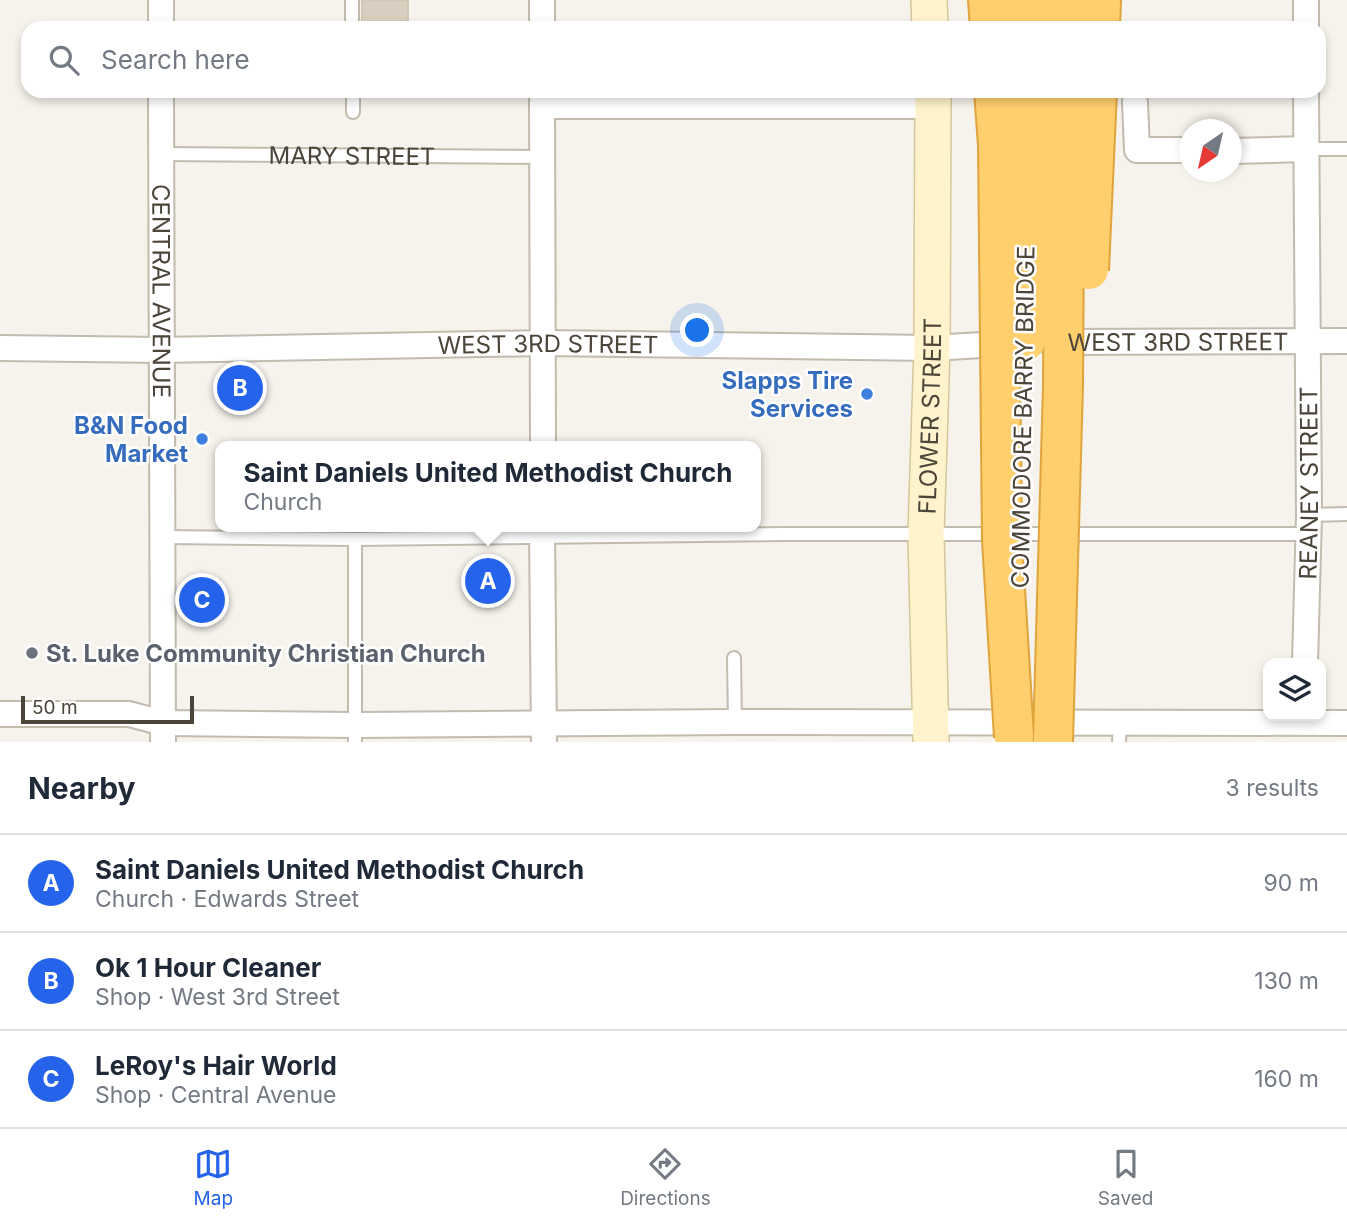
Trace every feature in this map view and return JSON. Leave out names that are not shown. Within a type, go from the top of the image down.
[{"type":"highway","points":[[988,0],[990,21]]},
{"type":"highway","points":[[1026,0],[1027,21]]},
{"type":"highway","points":[[1064,0],[1064,21]]},
{"type":"highway","points":[[1100,21],[1101,0]]},
{"type":"highway","points":[[995,98],[998,145],[1002,540],[1014,740]]},
{"type":"highway","name":"COMMODORE BARRY BRIDGE","points":[[1014,740],[1025,406],[1027,98]]},
{"type":"highway","name":"COMMODORE BARRY BRIDGE","points":[[1053,742],[1063,385],[1065,98]]},
{"type":"highway","points":[[1058,600],[1084,413],[1097,98]]},
{"type":"street","points":[[160,0],[161,21]]},
{"type":"street","points":[[542,0],[542,21]]},
{"type":"street","points":[[929,0],[930,21]]},
{"type":"street","points":[[1306,0],[1306,21]]},
{"type":"street","name":"CENTRAL AVENUE","points":[[161,98],[163,732]]},
{"type":"street","name":"REANEY STREET","points":[[1305,658],[1309,342],[1306,98]]},
{"type":"street","points":[[542,441],[542,99],[934,99]]},
{"type":"street","name":"FLOWER STREET","points":[[931,733],[926,534],[932,348],[934,99]]},
{"type":"street","points":[[1135,102],[1137,150],[1179,150]]},
{"type":"street","points":[[1242,150],[1307,149]]},
{"type":"street","name":"WEST 3RD STREET","points":[[0,348],[162,350],[543,343],[932,348],[1024,342],[1347,341]]},
{"type":"street","points":[[542,532],[544,733]]},
{"type":"street","points":[[0,714],[129,714],[163,732],[356,734],[544,733],[735,722],[931,733],[1119,732],[1304,727],[1347,723]]},
{"type":"lane","points":[[352,0],[352,21]]},
{"type":"lane","points":[[352,98],[353,112]]},
{"type":"lane","points":[[1307,149],[1347,149]]},
{"type":"lane","name":"MARY STREET","points":[[161,154],[543,157]]},
{"type":"lane","points":[[163,537],[355,539],[542,532],[926,534],[1308,524],[1347,514]]},
{"type":"lane","points":[[355,539],[356,734]]},
{"type":"lane","points":[[734,658],[735,722]]},
{"type":"building","points":[[362,0],[408,0],[408,21],[362,21]]},
{"type":"place","name":"Ok 1 Hour Cleaner","points":[[240,388]]},
{"type":"place","name":"Slapps Tire Services","points":[[867,394]]},
{"type":"place","name":"B&N Food Market","points":[[202,439]]},
{"type":"place","name":"Saint Daniels United Methodist Church","points":[[488,581]]},
{"type":"place","name":"LeRoy's Hair World","points":[[202,600]]},
{"type":"place","name":"St. Luke Community Christian Church","points":[[32,653]]}]
